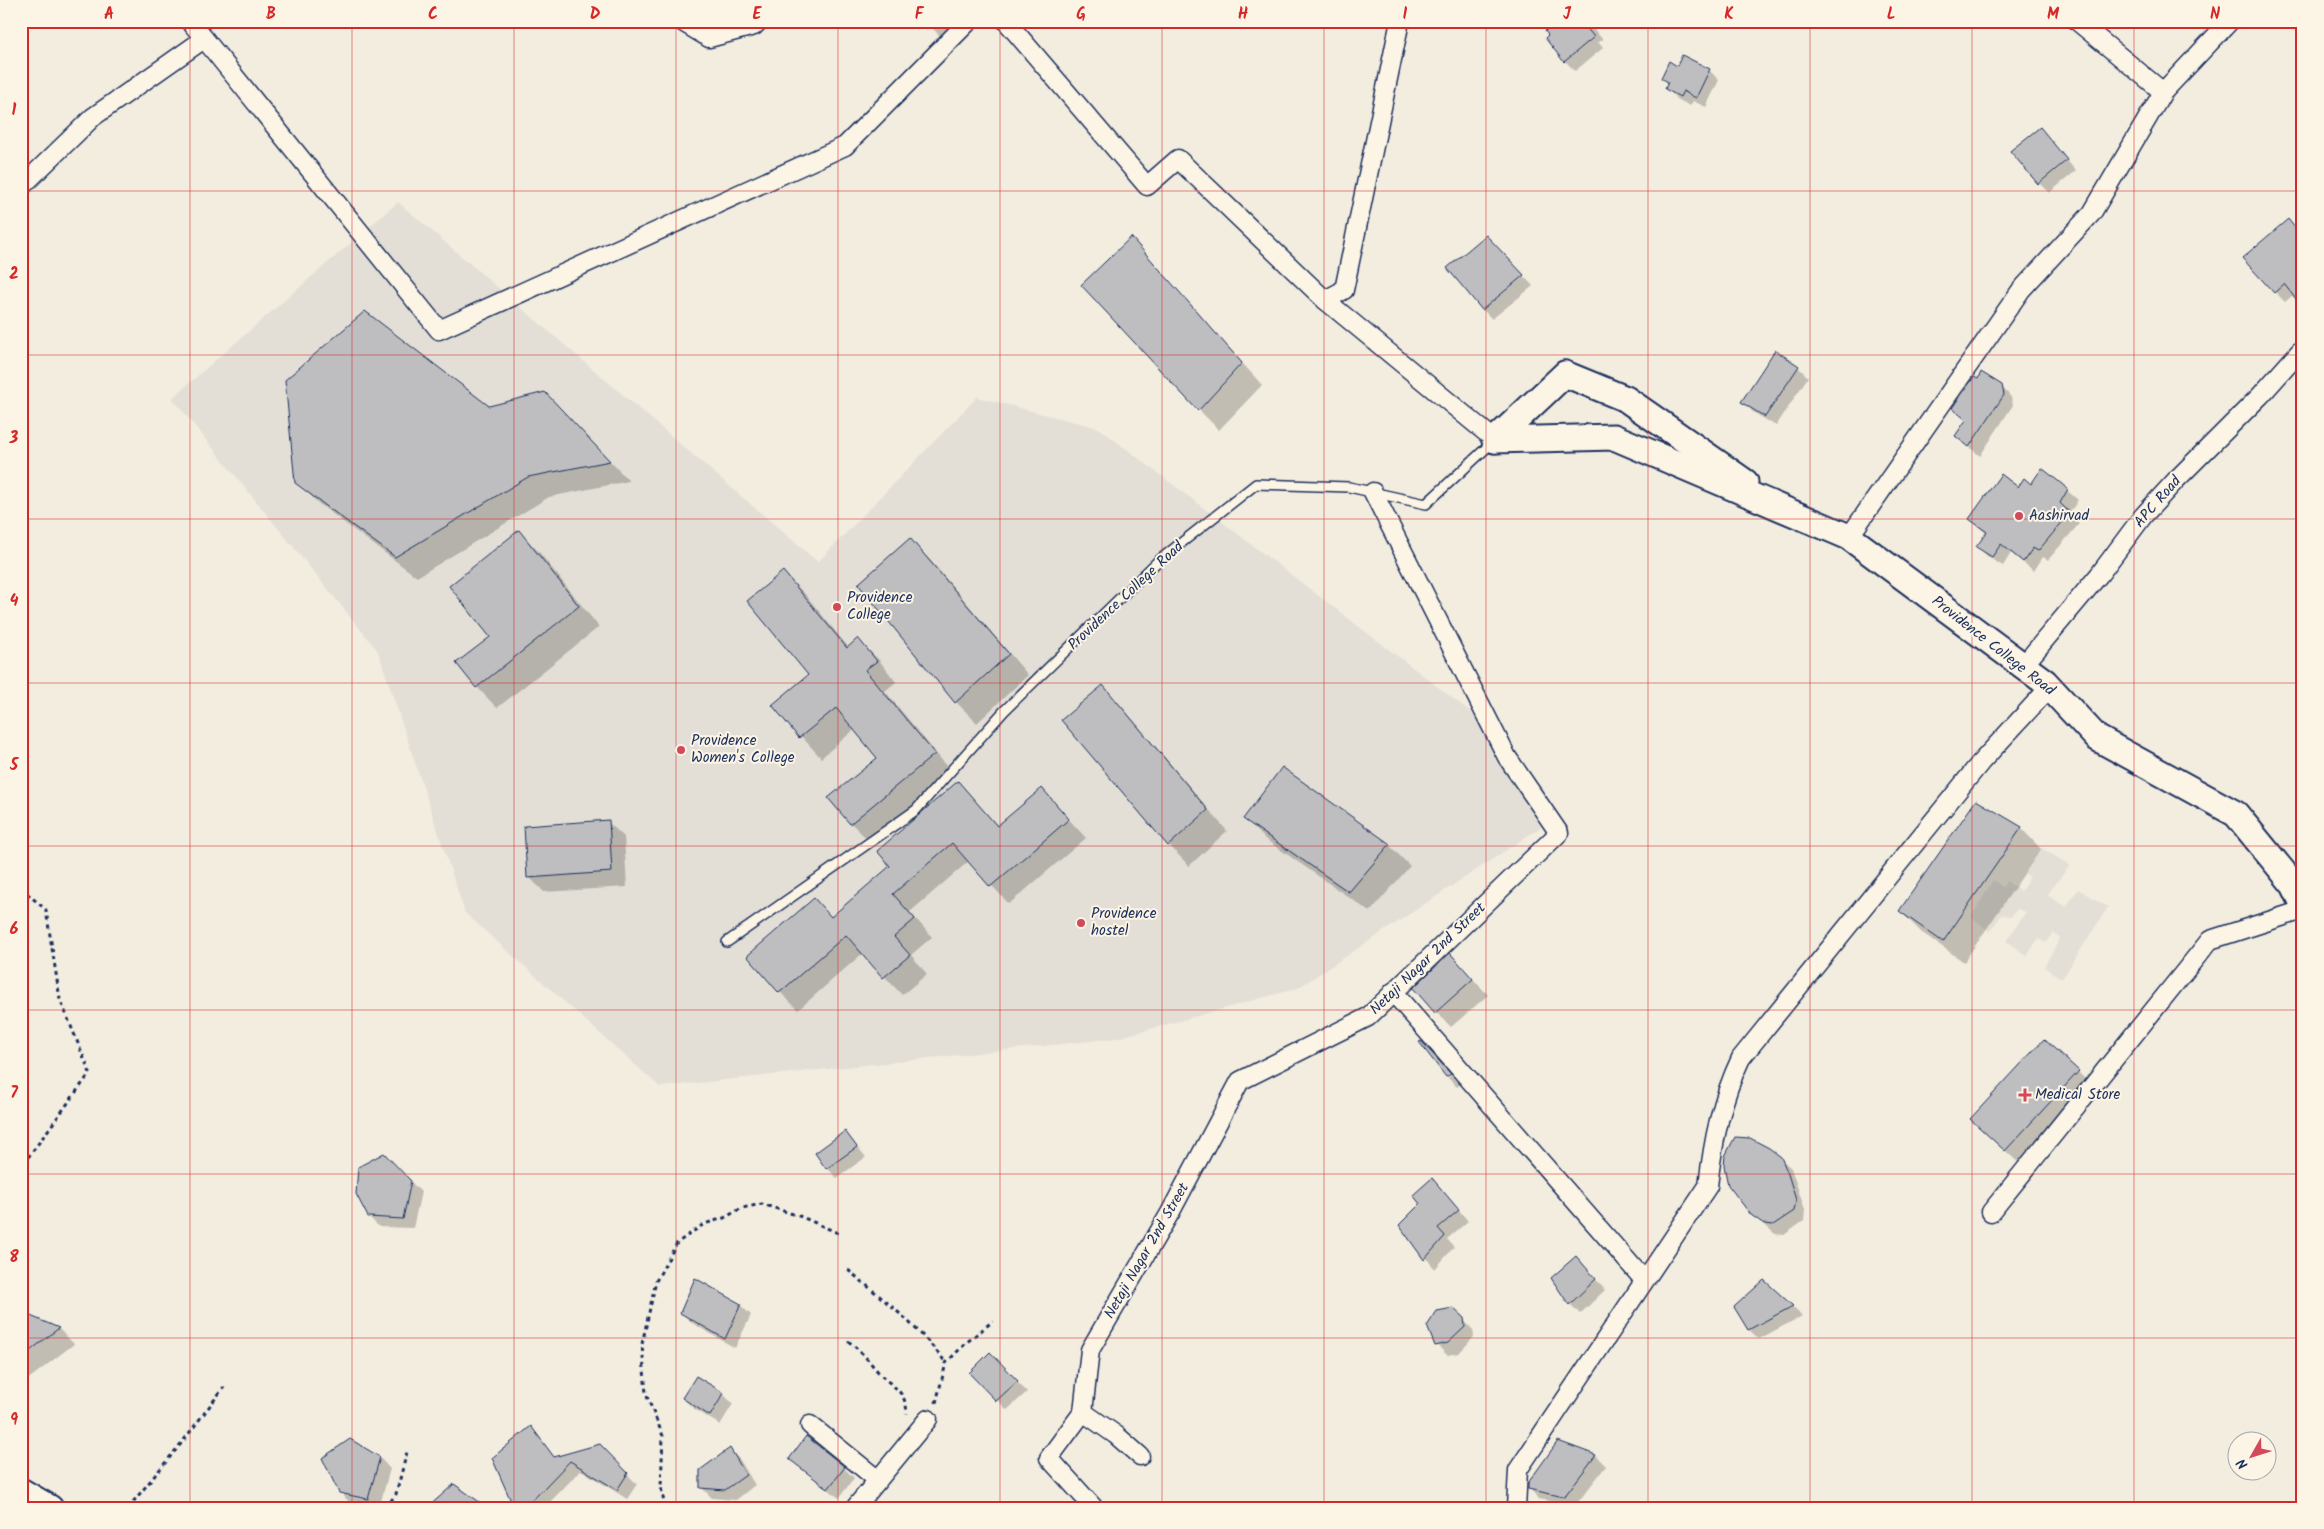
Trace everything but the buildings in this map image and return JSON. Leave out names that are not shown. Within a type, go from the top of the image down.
[{"type":"street","points":[[190,21],[440,330],[845,146],[969,21]]},
{"type":"street","points":[[681,21],[709,38],[754,26],[759,21]]},
{"type":"street","points":[[1006,21],[1147,186],[1178,159],[1325,300],[1495,440]]},
{"type":"street","points":[[1325,300],[1344,290],[1400,21]]},
{"type":"street","points":[[2077,21],[2163,92]]},
{"type":"street","points":[[1849,537],[2021,290],[2092,213],[2163,92],[2230,21]]},
{"type":"street","points":[[21,187],[93,117],[204,40]]},
{"type":"street","name":"APC Road","points":[[2023,666],[2100,575],[2143,516],[2261,395],[2303,348]]},
{"type":"street","name":"Providence College Road","points":[[1495,440],[1565,374],[1626,399],[1695,445],[1777,506]]},
{"type":"street","name":"Providence College Road","points":[[1495,440],[1614,437],[1849,537],[2050,687],[2097,738],[2236,814],[2294,885],[2303,904]]},
{"type":"street","name":"Netaji Nagar 2nd Street","points":[[1083,1412],[1090,1350],[1170,1213],[1240,1082],[1368,1017],[1559,834],[1507,757],[1373,492]]},
{"type":"street","points":[[1516,1508],[1518,1470],[1708,1186],[1714,1136],[1728,1084],[1741,1058],[1980,762],[2050,687]]},
{"type":"street","points":[[1991,1212],[2210,940],[2303,910]]},
{"type":"street","points":[[1393,992],[1644,1280]]},
{"type":"street","points":[[1094,1508],[1049,1458],[1083,1412],[1116,1435],[1140,1456]]},
{"type":"street","points":[[855,1508],[928,1419]]},
{"type":"street","points":[[810,1425],[878,1480]]},
{"type":"street","points":[[21,1492],[50,1508]]},
{"type":"lane","name":"Providence College Road","points":[[727,942],[916,810],[1004,711],[1157,562],[1256,484],[1349,487],[1426,504],[1495,440]]},
{"type":"path","points":[[21,888],[46,910],[60,999],[90,1073],[21,1167]]},
{"type":"path","points":[[665,1508],[661,1487],[663,1436],[646,1394],[642,1344],[656,1281],[677,1242],[704,1224],[724,1218],[742,1208],[762,1204],[802,1217],[838,1233]]},
{"type":"path","points":[[848,1270],[916,1330],[946,1363]]},
{"type":"path","points":[[928,1419],[938,1398],[946,1363],[993,1322]]},
{"type":"path","points":[[848,1341],[864,1353],[881,1375],[898,1388],[906,1405],[909,1442]]},
{"type":"path","points":[[128,1508],[184,1440],[224,1386]]},
{"type":"path","points":[[386,1508],[396,1494],[408,1452]]},
{"type":"shaded area","name":"Providence College","points":[[398,202],[818,562],[977,397],[1099,428],[1472,713],[1541,827],[1298,988],[1118,1038],[660,1087],[465,913],[378,651],[172,398]]},
{"type":"shaded area","points":[[2041,848],[2070,865],[2047,895],[2066,907],[2078,889],[2108,907],[2062,979],[2044,967],[2060,938],[2053,932],[2046,943],[2038,939],[2027,956],[2006,941],[2026,912],[2017,909],[2011,917],[2002,914],[1990,932],[1971,917],[1993,880],[2003,887],[2006,881],[2021,891],[2030,877],[2024,873]]},
{"type":"place","name":"Aashirvad","points":[[2019,516]]},
{"type":"place","name":"Providence College","points":[[837,607]]},
{"type":"place","name":"Providence Women's College","points":[[681,750]]},
{"type":"place","name":"Providence hostel","points":[[1081,923]]},
{"type":"place","name":"Medical Store","points":[[2025,1095]]}]
